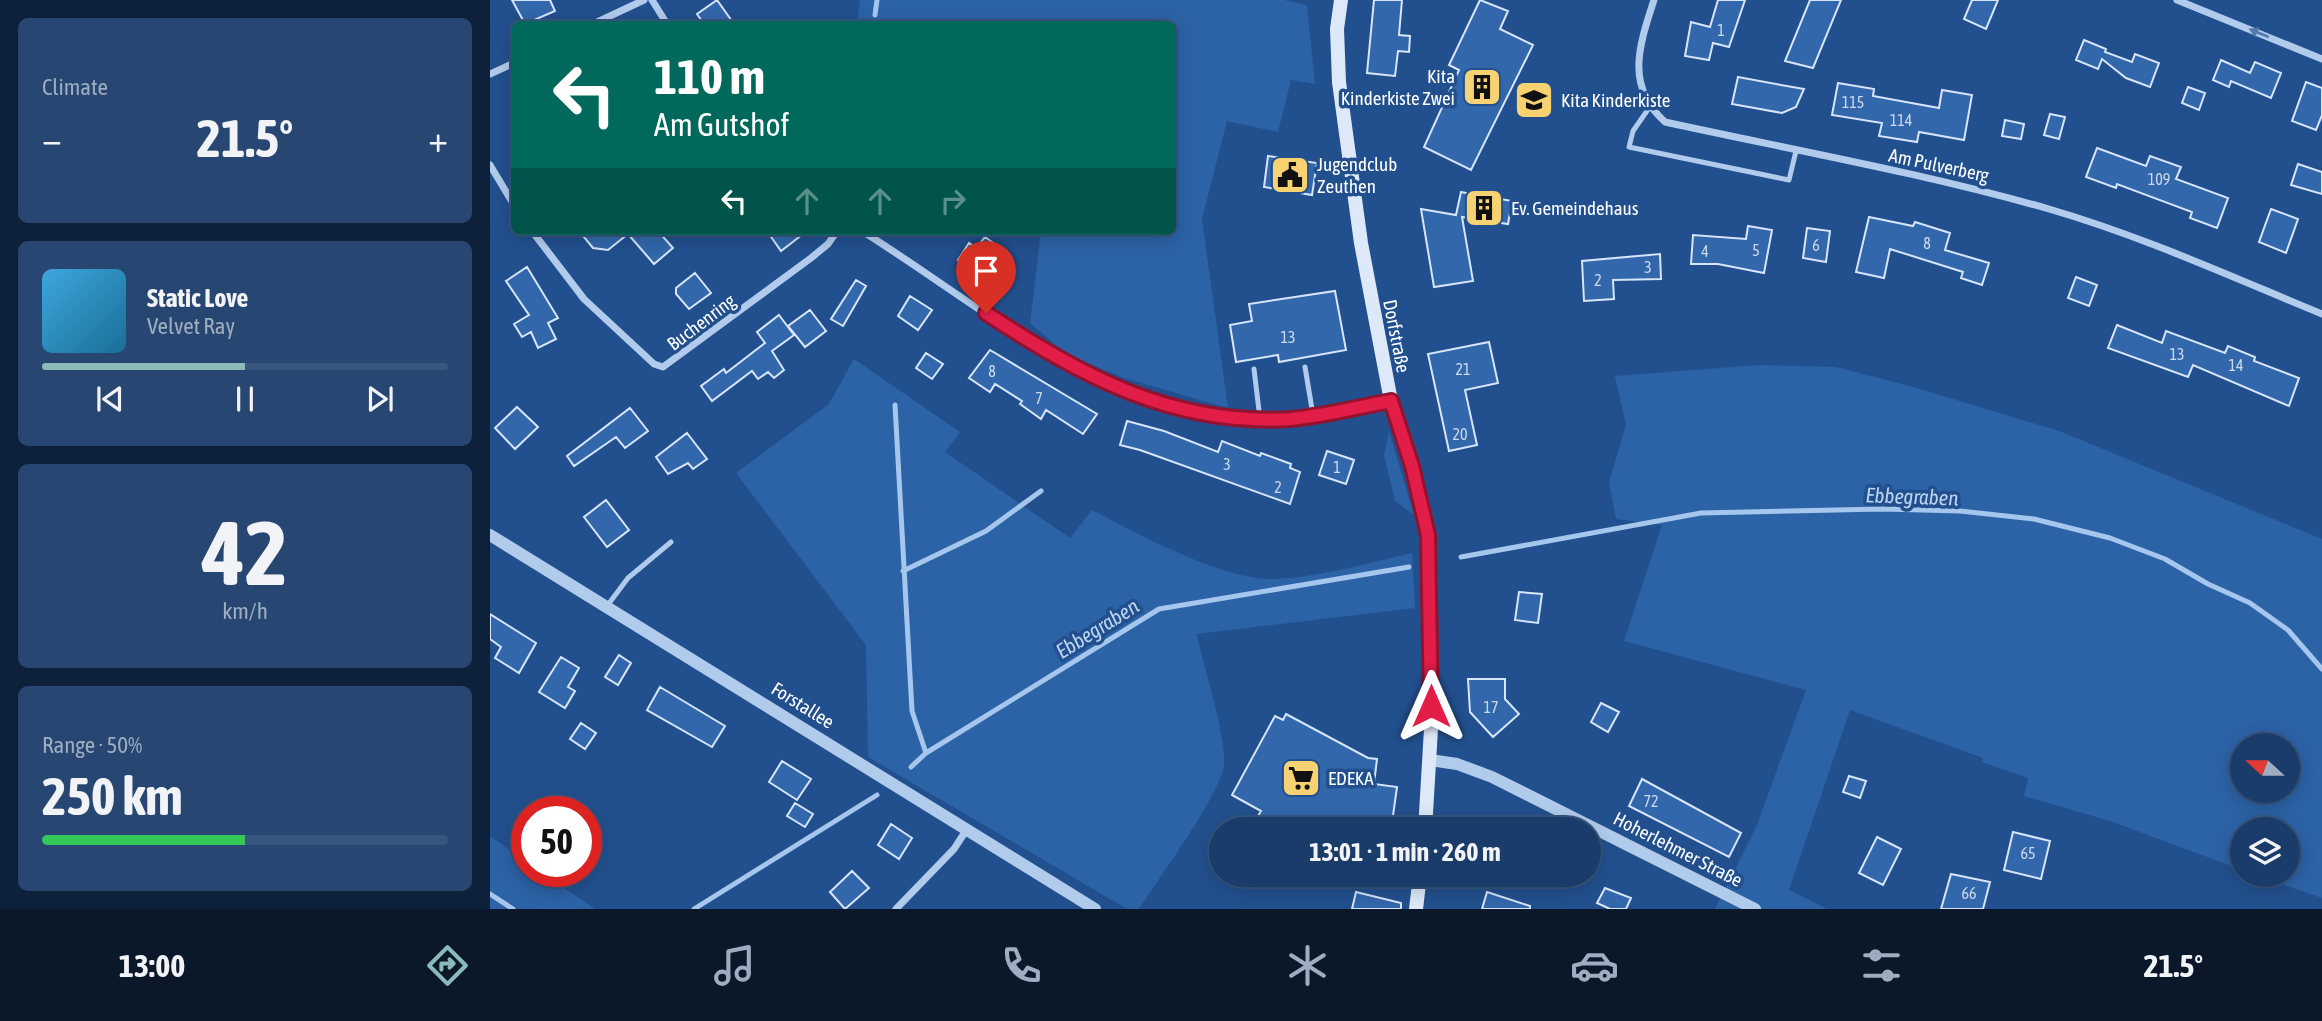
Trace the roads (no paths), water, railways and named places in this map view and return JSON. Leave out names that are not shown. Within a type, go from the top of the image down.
[{"type":"main road","name":"Dorfstraße","points":[[1341,0],[1337,48],[1344,132],[1374,321],[1391,401],[1412,466],[1428,535],[1432,596],[1430,761],[1426,817]]},
{"type":"main road","points":[[1416,909],[1419,887]]},
{"type":"street","points":[[599,21],[644,0]]},
{"type":"street","points":[[652,0],[665,21]]},
{"type":"street","points":[[1649,108],[1640,90],[1639,64],[1654,0]]},
{"type":"street","points":[[2177,0],[2322,59]]},
{"type":"street","points":[[490,74],[511,64]]},
{"type":"street","name":"Am Pulverberg","points":[[1649,108],[1665,122],[1980,190],[2052,209],[2108,228],[2322,314]]},
{"type":"street","points":[[490,165],[511,200]]},
{"type":"street","name":"Buchenring","points":[[535,235],[584,299],[654,364],[663,367],[672,364],[811,258],[834,235]]},
{"type":"street","points":[[868,235],[1024,338],[1086,375],[1119,390],[1169,406],[1212,415],[1260,419],[1313,415],[1391,401]]},
{"type":"street","name":"Forstallee","points":[[490,534],[1095,909]]},
{"type":"street","name":"Hoherlehmer Straße","points":[[1430,761],[1457,764],[1492,777],[1755,909]]},
{"type":"street","points":[[895,909],[954,849],[967,829]]},
{"type":"lane","points":[[1649,108],[1633,131],[1629,148],[1789,180],[1796,151]]},
{"type":"lane","points":[[1305,367],[1313,415]]},
{"type":"lane","points":[[1254,369],[1260,419]]},
{"type":"lane","points":[[607,606],[628,578],[671,542]]},
{"type":"waterway","points":[[875,15],[877,0]]},
{"type":"waterway","points":[[895,405],[912,711],[926,753]]},
{"type":"waterway","points":[[903,571],[986,531],[1041,491]]},
{"type":"waterway","name":"Ebbegraben","points":[[1461,557],[1701,513],[1883,509],[1960,511],[2034,519],[2110,538],[2165,559],[2208,584],[2250,603],[2288,630],[2322,669]]},
{"type":"waterway","name":"Ebbegraben","points":[[911,767],[926,753],[1159,609],[1409,567]]},
{"type":"waterway","name":"Ebbegraben","points":[[694,909],[877,795]]},
{"type":"waterway","points":[[490,894],[513,909]]},
{"type":"place","name":"Kita Kinderkiste Zwei","points":[[1482,87]]},
{"type":"place","name":"Kita Kinderkiste","points":[[1534,100]]},
{"type":"place","name":"Jugendclub Zeuthen","points":[[1290,175]]},
{"type":"place","name":"Ev. Gemeindehaus","points":[[1484,208]]},
{"type":"place","name":"EDEKA","points":[[1301,778]]}]
